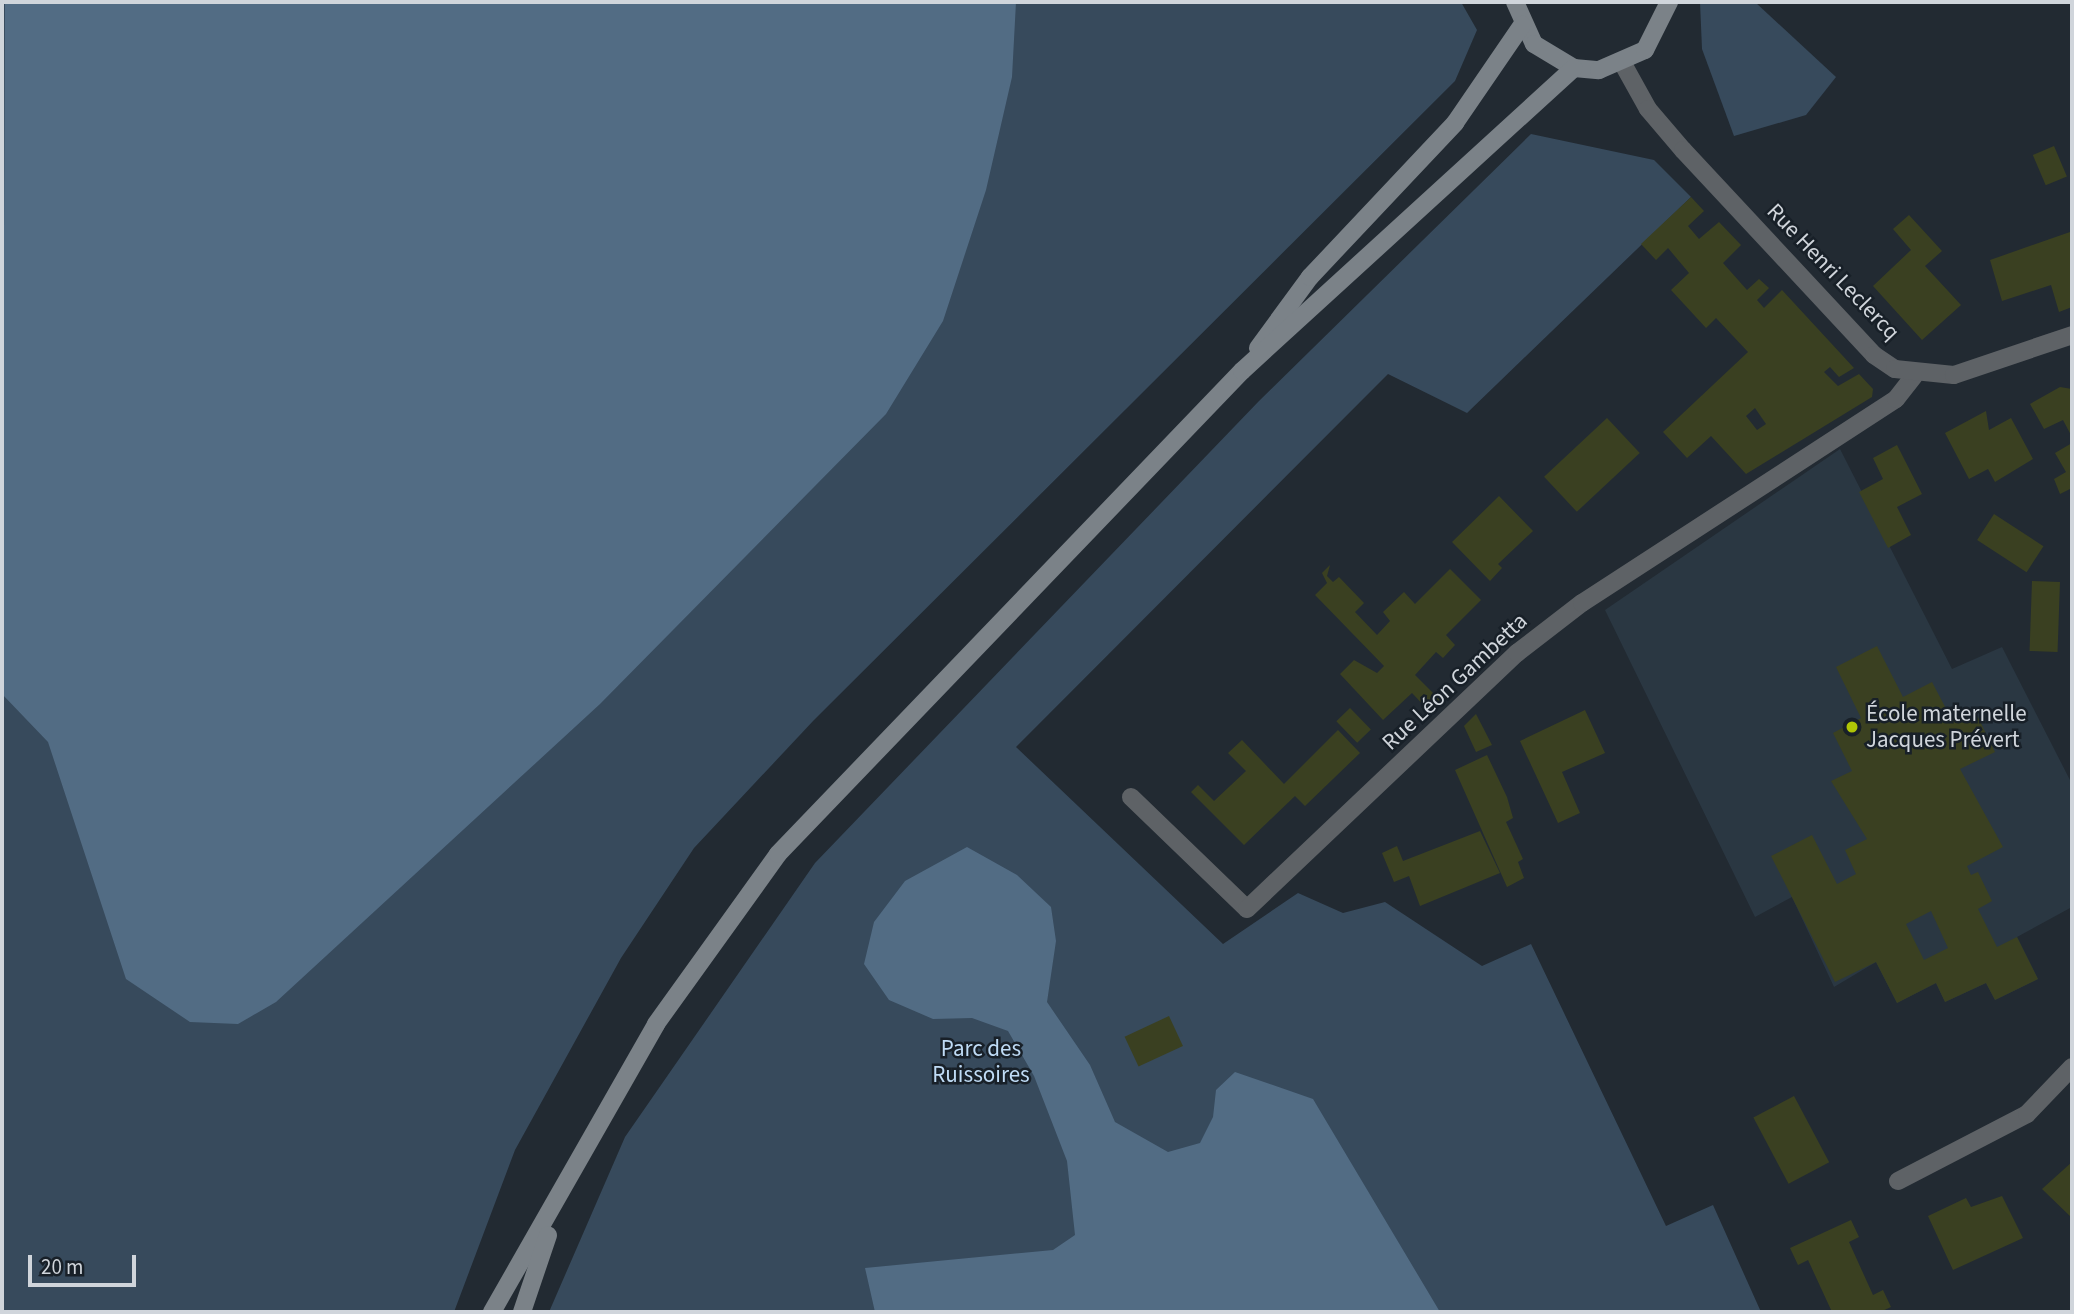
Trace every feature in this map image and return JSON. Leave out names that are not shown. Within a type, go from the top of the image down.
[{"type":"main road","points":[[1516,2],[1522,25],[1534,44],[1574,68],[1623,64],[1660,30],[1669,2]]},
{"type":"main road","points":[[1242,371],[1310,277],[1455,123],[1522,25]]},
{"type":"main road","points":[[492,1312],[556,1209],[656,1024],[778,854],[1242,371],[1574,68]]},
{"type":"main road","points":[[522,1312],[556,1209]]},
{"type":"street","name":"Rue Henri Leclercq","points":[[1623,64],[1666,129],[1874,355],[1914,376]]},
{"type":"street","points":[[1914,376],[1954,374],[2072,335]]},
{"type":"street","name":"Rue Léon Gambetta","points":[[1131,797],[1247,909],[1517,653],[1582,603],[1896,399],[1914,376]]},
{"type":"street","points":[[1898,1181],[2027,1114],[2072,1067]]},
{"type":"shaded area","points":[[5,2],[1016,2],[1012,77],[986,190],[943,321],[886,414],[600,704],[276,1002],[238,1024],[190,1022],[126,979],[48,742],[2,694]]},
{"type":"shaded area","name":"École maternelle Jacques Prévert","points":[[1840,449],[1952,669],[2002,647],[2072,784],[2072,907],[2017,937],[2038,979],[1995,1000],[1986,983],[1945,1002],[1936,983],[1897,1003],[1876,962],[1834,987],[1792,897],[1755,917],[1605,610]]},
{"type":"shaded area","points":[[967,847],[1017,875],[1051,907],[1056,941],[1047,1002],[1090,1065],[1115,1122],[1168,1152],[1200,1143],[1213,1117],[1216,1090],[1235,1072],[1313,1099],[1440,1312],[875,1312],[865,1268],[1053,1250],[1075,1235],[1067,1161],[1034,1076],[1008,1031],[972,1018],[933,1019],[889,1000],[864,964],[874,922],[905,881]]},
{"type":"green space","points":[[2,2],[1461,2],[1477,30],[1455,81],[814,720],[694,848],[621,958],[515,1150],[454,1312],[2,1312]]},
{"type":"green space","points":[[1700,2],[1755,2],[1836,77],[1806,115],[1734,136],[1702,49]]},
{"type":"green space","name":"Parc des Ruissoires","points":[[1531,134],[1654,160],[1691,197],[1467,413],[1388,374],[1016,747],[1223,944],[1298,893],[1343,913],[1385,902],[1482,966],[1531,944],[1666,1226],[1713,1205],[1761,1312],[549,1312],[625,1137],[815,863],[1259,401]]},
{"type":"building","points":[[2054,146],[2067,176],[2046,185],[2033,155]]},
{"type":"building","points":[[1691,197],[1704,211],[1688,226],[1699,239],[1719,222],[1741,245],[1723,263],[1747,290],[1759,279],[1769,288],[1757,300],[1764,308],[1782,290],[1854,368],[1839,377],[1830,367],[1824,372],[1838,386],[1859,374],[1873,389],[1872,397],[1746,474],[1711,436],[1687,458],[1663,432],[1748,352],[1716,318],[1706,328],[1671,290],[1689,273],[1668,248],[1656,260],[1641,244]],"holes":[[[1755,408],[1766,424],[1757,430],[1746,416]]]},
{"type":"building","points":[[1909,215],[1942,251],[1925,266],[1961,305],[1922,340],[1873,286],[1911,250],[1893,229]]},
{"type":"building","points":[[2070,232],[2072,307],[2059,312],[2051,285],[2002,301],[1990,260]]},
{"type":"building","points":[[2060,387],[2072,389],[2072,437],[2063,420],[2044,429],[2030,404]]},
{"type":"building","points":[[1986,411],[1989,430],[2011,418],[2033,459],[1995,482],[1988,469],[1969,479],[1945,433]]},
{"type":"building","points":[[1607,418],[1640,453],[1577,512],[1544,477]]},
{"type":"building","points":[[2072,443],[2072,488],[2060,494],[2054,479],[2066,472],[2055,453]]},
{"type":"building","points":[[1897,445],[1922,494],[1897,507],[1911,535],[1888,548],[1859,492],[1883,479],[1873,458]]},
{"type":"building","points":[[1499,496],[1533,531],[1498,564],[1502,568],[1490,581],[1452,542]]},
{"type":"building","points":[[1994,514],[2043,546],[2027,572],[1977,540]]},
{"type":"building","points":[[1330,565],[1327,576],[1333,582],[1339,577],[1364,603],[1355,612],[1377,635],[1390,621],[1383,612],[1404,592],[1415,604],[1450,569],[1481,600],[1446,635],[1455,645],[1443,658],[1436,652],[1415,675],[1440,700],[1428,710],[1412,693],[1383,720],[1340,674],[1354,660],[1377,673],[1384,666],[1315,595],[1327,583],[1322,573]]},
{"type":"building","points":[[2032,581],[2060,582],[2058,652],[2030,651]]},
{"type":"building","points":[[1877,646],[1903,697],[1932,682],[1952,720],[1974,709],[1995,752],[1960,769],[2003,847],[1967,866],[1971,875],[1978,872],[1992,901],[1978,909],[1997,947],[2017,937],[2038,979],[1995,1000],[1986,983],[1945,1002],[1936,983],[1897,1003],[1876,962],[1835,982],[1771,856],[1812,835],[1837,884],[1856,874],[1845,850],[1867,839],[1831,781],[1852,771],[1833,733],[1861,718],[1836,667]],"holes":[[[1931,911],[1948,948],[1924,960],[1906,924]]]},
{"type":"building","points":[[1350,708],[1371,730],[1357,743],[1336,721]]},
{"type":"building","points":[[1585,710],[1605,753],[1562,772],[1580,813],[1558,823],[1520,741]]},
{"type":"building","points":[[1476,714],[1492,745],[1476,752],[1464,726]]},
{"type":"building","points":[[1338,730],[1360,753],[1305,806],[1295,796],[1244,845],[1191,792],[1198,785],[1214,801],[1246,771],[1228,753],[1242,740],[1284,784]]},
{"type":"building","points":[[1487,755],[1507,797],[1513,818],[1506,822],[1523,859],[1518,862],[1524,878],[1507,887],[1455,770]]},
{"type":"building","points":[[1480,831],[1500,873],[1420,906],[1409,876],[1394,882],[1382,853],[1397,846],[1403,861]]},
{"type":"building","points":[[1169,1016],[1183,1046],[1139,1067],[1125,1037]]},
{"type":"building","points":[[1794,1096],[1829,1162],[1789,1184],[1753,1118]]},
{"type":"building","points":[[2072,1162],[2072,1218],[2042,1189]]},
{"type":"building","points":[[2002,1196],[2023,1238],[1953,1270],[1928,1216],[1966,1198],[1971,1207]]},
{"type":"building","points":[[1851,1220],[1859,1237],[1849,1242],[1873,1295],[1883,1290],[1891,1307],[1880,1312],[1832,1312],[1808,1260],[1798,1265],[1790,1248]]},
{"type":"place","name":"École maternelle Jacques Prévert","points":[[1852,727]]}]
